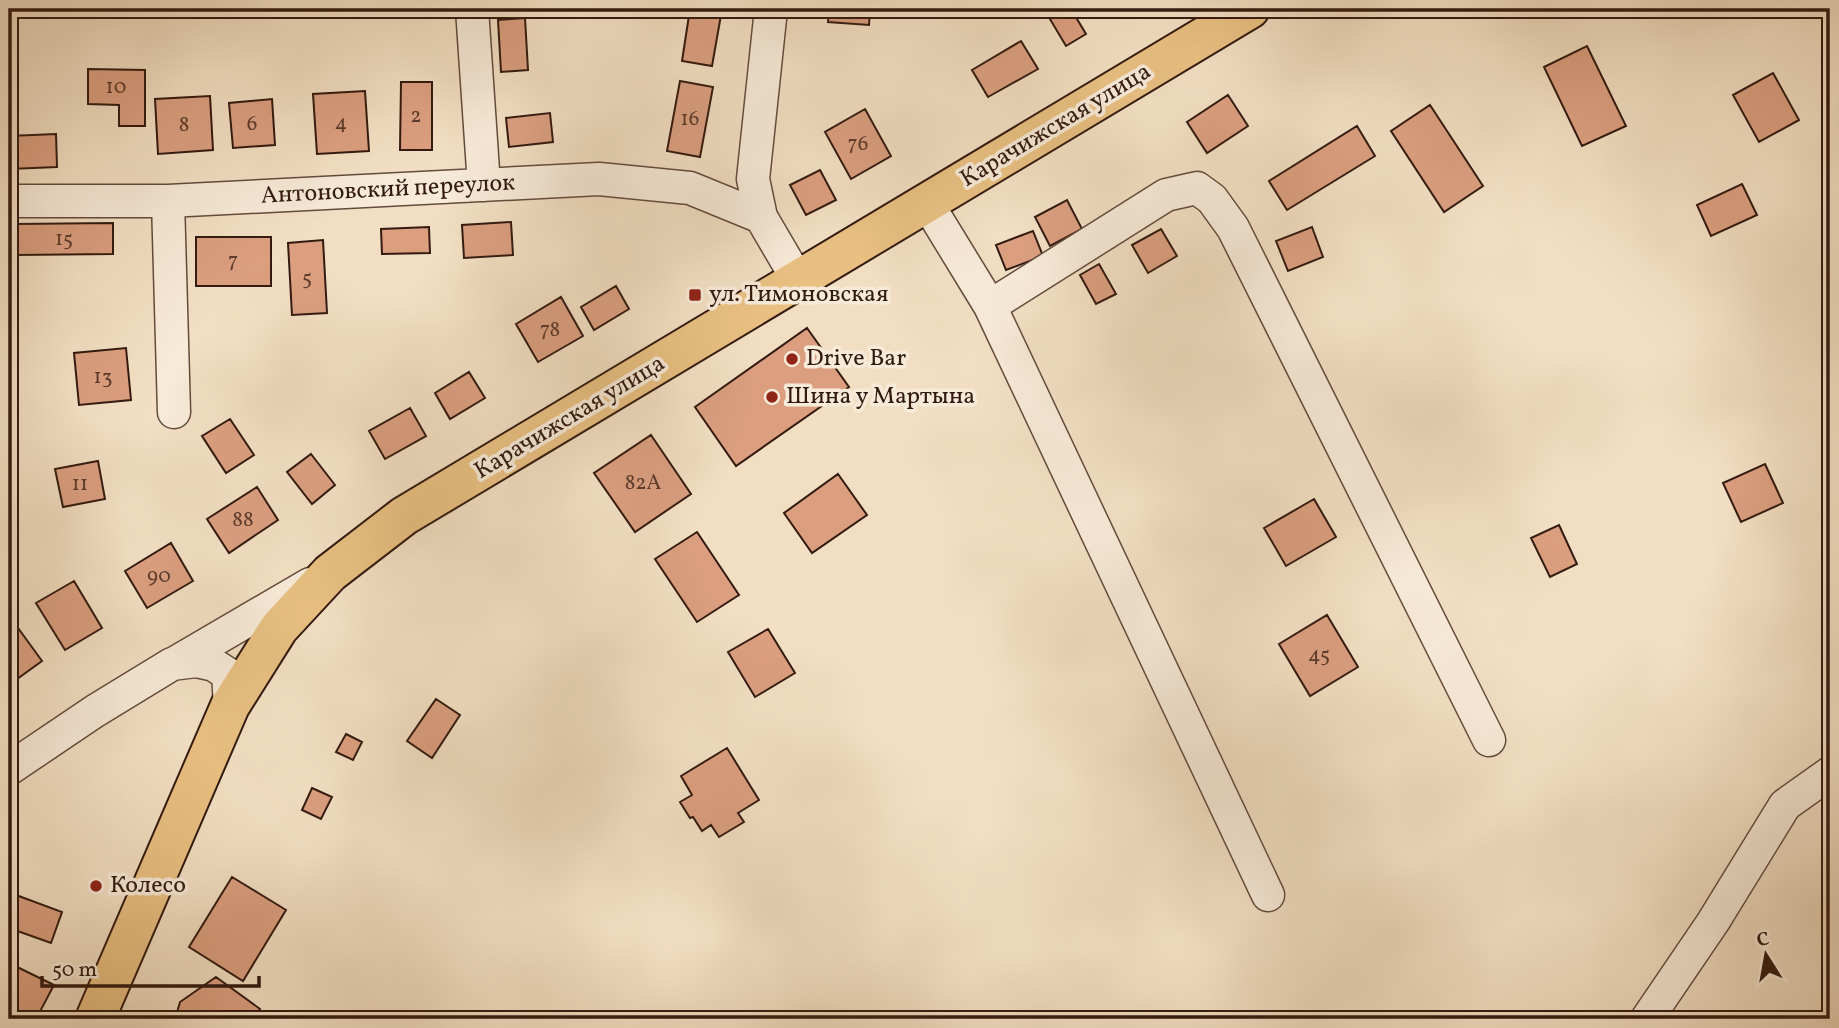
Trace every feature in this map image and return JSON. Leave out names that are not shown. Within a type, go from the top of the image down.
[{"type":"main road","name":"Карачижская улица","points":[[96,1019],[230,706],[279,628],[330,573],[404,516],[799,282],[1229,14]]},
{"type":"street","points":[[472,9],[484,185]]},
{"type":"street","points":[[771,9],[753,179],[761,217],[799,282]]},
{"type":"street","name":"Антоновский переулок","points":[[9,201],[168,201],[599,179],[690,188],[761,217]]},
{"type":"street","points":[[990,306],[1166,195],[1197,188],[1212,199],[1233,228],[1489,740]]},
{"type":"street","points":[[168,201],[174,412]]},
{"type":"street","points":[[928,203],[990,306],[1268,895]]},
{"type":"street","points":[[9,769],[94,711],[330,573]]},
{"type":"street","points":[[172,664],[196,661],[214,665],[228,674],[230,706]]},
{"type":"street","points":[[1647,1019],[1713,922],[1784,805],[1830,773]]},
{"type":"building","points":[[402,9],[433,9],[433,18],[402,17]]},
{"type":"building","points":[[690,9],[721,15],[712,66],[682,61]]},
{"type":"building","points":[[829,9],[870,9],[869,25],[828,22]]},
{"type":"building","points":[[1044,9],[1071,9],[1086,34],[1066,46]]},
{"type":"building","points":[[525,18],[528,70],[501,72],[498,20]]},
{"type":"building","points":[[1021,41],[1038,69],[988,97],[972,70]]},
{"type":"building","points":[[1587,46],[1626,126],[1582,146],[1544,67]]},
{"type":"building","points":[[88,69],[145,70],[145,126],[119,126],[119,105],[88,104]]},
{"type":"building","points":[[1773,73],[1799,120],[1759,142],[1733,95]]},
{"type":"building","points":[[680,81],[713,87],[700,157],[667,151]]},
{"type":"building","points":[[401,82],[432,82],[432,150],[400,150]]},
{"type":"building","points":[[365,91],[369,151],[317,154],[313,94]]},
{"type":"building","points":[[1228,95],[1248,126],[1207,153],[1187,122]]},
{"type":"building","points":[[210,96],[213,150],[158,154],[155,99]]},
{"type":"building","points":[[272,99],[275,145],[233,148],[229,103]]},
{"type":"building","points":[[1430,105],[1483,186],[1444,212],[1391,131]]},
{"type":"building","points":[[865,109],[891,156],[851,179],[825,132]]},
{"type":"building","points":[[550,113],[553,142],[509,147],[506,118]]},
{"type":"building","points":[[1357,126],[1375,156],[1287,210],[1269,181]]},
{"type":"building","points":[[56,134],[57,167],[9,169],[9,136]]},
{"type":"building","points":[[820,170],[836,200],[806,215],[790,185]]},
{"type":"building","points":[[1742,184],[1757,215],[1711,236],[1697,205]]},
{"type":"building","points":[[1067,200],[1082,229],[1050,246],[1035,217]]},
{"type":"building","points":[[511,222],[513,255],[464,258],[462,225]]},
{"type":"building","points":[[113,223],[113,254],[16,255],[15,224]]},
{"type":"building","points":[[429,227],[430,253],[382,254],[381,229]]},
{"type":"building","points":[[1312,227],[1323,257],[1288,271],[1276,241]]},
{"type":"building","points":[[1161,229],[1177,256],[1148,273],[1132,245]]},
{"type":"building","points":[[1033,231],[1043,256],[1006,270],[996,245]]},
{"type":"building","points":[[196,237],[271,237],[271,286],[196,286]]},
{"type":"building","points":[[323,240],[327,313],[292,315],[288,243]]},
{"type":"building","points":[[1099,264],[1116,294],[1096,304],[1080,275]]},
{"type":"building","points":[[616,286],[629,309],[594,330],[581,307]]},
{"type":"building","points":[[561,297],[583,336],[538,362],[516,324]]},
{"type":"building","name":"Шина у Мартына","points":[[807,328],[849,387],[736,466],[695,407]]},
{"type":"building","points":[[126,348],[131,400],[79,405],[74,353]]},
{"type":"building","points":[[469,372],[485,398],[450,419],[435,393]]},
{"type":"building","points":[[410,408],[426,436],[385,459],[369,431]]},
{"type":"building","points":[[230,419],[254,455],[226,473],[202,436]]},
{"type":"building","points":[[651,435],[691,494],[635,532],[594,473]]},
{"type":"building","points":[[311,454],[335,485],[312,504],[287,472]]},
{"type":"building","points":[[98,461],[105,499],[63,507],[55,469]]},
{"type":"building","points":[[1765,464],[1783,503],[1741,522],[1723,483]]},
{"type":"building","points":[[838,474],[867,515],[812,553],[784,513]]},
{"type":"building","points":[[257,487],[278,520],[229,553],[207,519]]},
{"type":"building","points":[[1314,499],[1336,537],[1286,566],[1264,528]]},
{"type":"building","points":[[1559,525],[1577,564],[1550,577],[1531,538]]},
{"type":"building","points":[[697,532],[739,595],[697,622],[655,559]]},
{"type":"building","points":[[171,543],[193,581],[147,608],[125,571]]},
{"type":"building","points":[[74,581],[102,628],[65,650],[36,603]]},
{"type":"building","points":[[1327,615],[1358,667],[1310,696],[1279,644]]},
{"type":"building","points":[[13,621],[42,661],[17,679],[9,667],[9,625]]},
{"type":"building","points":[[768,629],[795,673],[755,697],[728,652]]},
{"type":"building","points":[[436,699],[460,715],[432,758],[407,741]]},
{"type":"building","points":[[346,734],[362,742],[353,760],[336,752]]},
{"type":"building","points":[[727,748],[759,800],[738,813],[744,822],[719,837],[711,825],[702,831],[680,802],[692,795],[681,776]]},
{"type":"building","points":[[312,788],[332,797],[321,819],[302,810]]},
{"type":"building","points":[[232,877],[286,910],[243,981],[189,947]]},
{"type":"building","points":[[16,895],[62,912],[51,943],[9,928],[9,916]]},
{"type":"building","points":[[9,963],[54,985],[36,1019],[9,1019]]},
{"type":"building","points":[[216,977],[260,1009],[253,1019],[175,1019],[180,1002]]},
{"type":"place","name":"ул. Тимоновская","points":[[695,295]]},
{"type":"place","name":"Drive Bar","points":[[792,359]]},
{"type":"place","name":"Шина у Мартына","points":[[772,397]]},
{"type":"place","name":"Колесо","points":[[96,886]]}]
